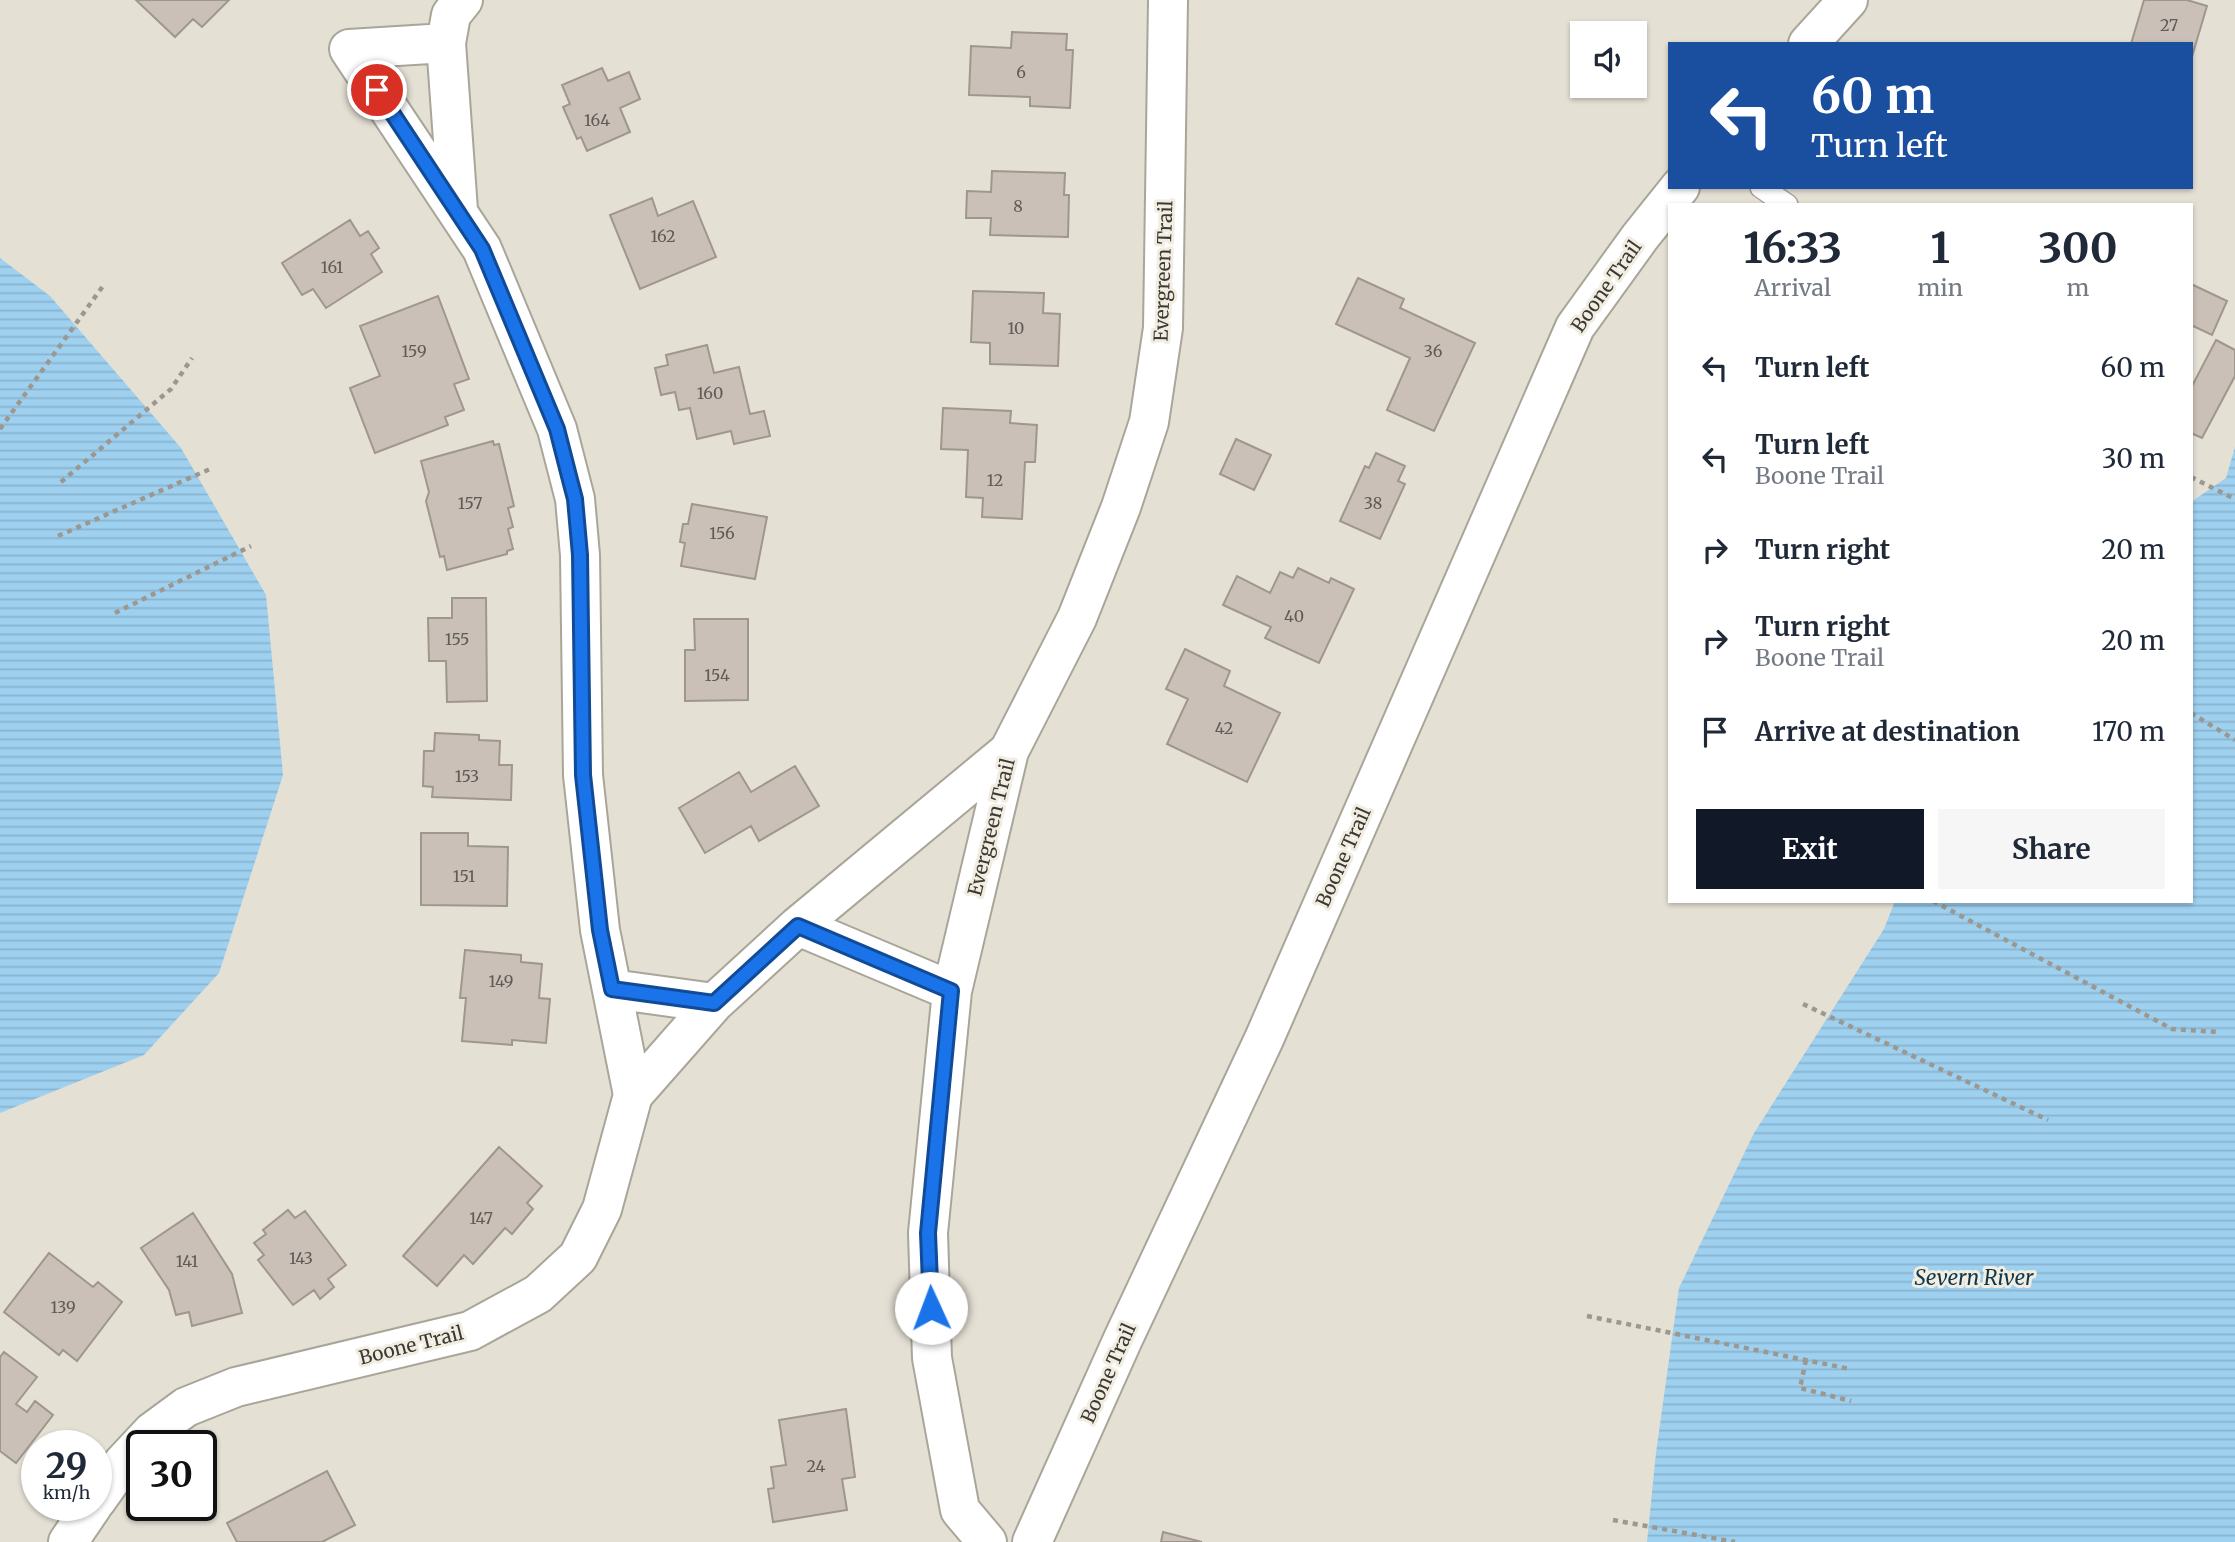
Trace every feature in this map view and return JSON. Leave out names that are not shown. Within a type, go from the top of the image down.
[{"type":"street","points":[[459,214],[446,43],[451,15],[463,0]]},
{"type":"street","name":"Evergreen Trail","points":[[987,1542],[960,1510],[932,1358],[928,1233],[951,991],[1009,751],[1077,618],[1121,508],[1149,422],[1163,328],[1168,0]]},
{"type":"street","points":[[1810,42],[1848,0]]},
{"type":"street","name":"Boone Trail","points":[[446,43],[349,49],[482,249],[552,416],[575,499],[580,555],[583,775],[600,930],[633,1095]]},
{"type":"street","name":"Boone Trail","points":[[1032,1542],[1264,1039],[1575,327],[1678,189]]},
{"type":"street","name":"Boone Trail","points":[[112,1479],[152,1433],[186,1407],[236,1387],[470,1331],[538,1294],[578,1257],[602,1209],[633,1095],[714,1003],[798,926],[1009,751]]},
{"type":"street","points":[[798,926],[951,991]]},
{"type":"street","points":[[612,989],[714,1003]]},
{"type":"street","name":"Boone Trail","points":[[68,1542],[83,1521]]},
{"type":"lane","points":[[1764,189],[1784,203]]},
{"type":"path","points":[[0,429],[103,286]]},
{"type":"path","points":[[61,482],[170,389],[192,358]]},
{"type":"path","points":[[58,536],[210,469]]},
{"type":"path","points":[[2193,478],[2235,499]]},
{"type":"path","points":[[115,613],[251,546]]},
{"type":"path","points":[[2193,714],[2235,740]]},
{"type":"path","points":[[1937,903],[2172,1029],[2218,1032]]},
{"type":"path","points":[[1802,1004],[2048,1120]]},
{"type":"path","points":[[1587,1316],[1850,1369]]},
{"type":"path","points":[[1806,1360],[1800,1388],[1851,1401]]},
{"type":"path","points":[[1613,1520],[1735,1542]]},
{"type":"water","points":[[0,258],[50,296],[181,448],[266,595],[283,775],[219,973],[144,1055],[0,1113]]},
{"type":"water","name":"Severn River","points":[[2235,447],[2235,1542],[1647,1542],[1656,1453],[1679,1288],[1754,1133],[1884,929],[1894,903],[2193,903],[2193,501],[2226,478]]},
{"type":"building","points":[[136,0],[229,0],[202,27],[193,19],[175,37]]},
{"type":"building","points":[[2144,0],[2187,0],[2207,6],[2193,53],[2193,42],[2132,42]]},
{"type":"building","points":[[1012,32],[1067,34],[1066,50],[1073,50],[1070,108],[1030,106],[1030,97],[969,95],[971,46],[1011,48]]},
{"type":"building","points":[[602,68],[608,81],[629,72],[640,99],[620,108],[630,132],[587,151],[581,137],[577,139],[563,107],[570,104],[562,85]]},
{"type":"building","points":[[992,171],[1065,173],[1064,195],[1069,195],[1068,237],[990,235],[991,218],[966,218],[967,191],[991,192]]},
{"type":"building","points":[[652,198],[658,216],[693,201],[716,257],[640,289],[610,215]]},
{"type":"building","points":[[350,220],[360,236],[368,231],[379,248],[371,254],[382,272],[326,308],[313,289],[302,295],[282,263]]},
{"type":"building","points":[[1358,278],[1404,299],[1400,308],[1475,343],[1434,431],[1387,410],[1410,358],[1336,324]]},
{"type":"building","points":[[2193,285],[2227,301],[2212,335],[2193,326]]},
{"type":"building","points":[[973,291],[1044,293],[1043,313],[1060,314],[1058,366],[990,364],[990,343],[971,342]]},
{"type":"building","points":[[438,296],[469,379],[454,384],[464,410],[445,417],[448,425],[375,453],[350,388],[380,376],[360,326]]},
{"type":"building","points":[[2216,340],[2235,350],[2235,376],[2202,438],[2193,434],[2193,384]]},
{"type":"building","points":[[707,345],[714,373],[739,367],[750,414],[764,411],[770,436],[734,444],[731,431],[697,439],[690,408],[679,410],[675,392],[661,395],[655,368],[668,365],[666,355]]},
{"type":"building","points":[[943,408],[1011,411],[1010,423],[1037,425],[1035,462],[1025,462],[1022,519],[982,517],[983,498],[966,497],[968,450],[941,449]]},
{"type":"building","points":[[1236,439],[1271,455],[1254,490],[1220,474]]},
{"type":"building","points":[[493,441],[494,445],[499,444],[514,506],[508,508],[513,527],[508,529],[513,549],[507,551],[507,554],[447,570],[444,556],[440,557],[426,501],[429,492],[421,461]]},
{"type":"building","points":[[1376,453],[1405,466],[1398,481],[1405,484],[1380,539],[1340,521],[1365,466],[1369,468]]},
{"type":"building","points":[[692,504],[767,517],[755,579],[681,566],[685,543],[680,542],[683,524],[688,524]]},
{"type":"building","points":[[1298,568],[1329,583],[1331,578],[1354,589],[1319,663],[1265,638],[1271,627],[1223,605],[1237,576],[1270,593],[1280,572],[1293,578]]},
{"type":"building","points":[[452,598],[486,598],[487,701],[447,702],[446,661],[429,661],[428,618],[452,618]]},
{"type":"building","points":[[694,619],[748,619],[748,700],[685,701],[685,650],[695,650]]},
{"type":"building","points":[[1185,649],[1230,671],[1224,686],[1280,713],[1247,782],[1167,744],[1188,699],[1166,689]]},
{"type":"building","points":[[435,733],[479,735],[479,740],[500,741],[499,765],[512,765],[511,800],[432,797],[433,787],[423,786],[424,751],[434,751]]},
{"type":"building","points":[[795,766],[819,806],[759,841],[751,826],[705,853],[679,808],[739,772],[751,792]]},
{"type":"building","points":[[421,833],[468,833],[468,846],[508,847],[507,906],[421,905]]},
{"type":"building","points":[[465,950],[521,955],[521,962],[542,964],[539,998],[550,999],[546,1043],[512,1040],[512,1045],[462,1041],[466,998],[460,998]]},
{"type":"building","points":[[499,1147],[542,1186],[527,1203],[533,1209],[512,1234],[505,1228],[473,1264],[464,1255],[437,1286],[403,1256]]},
{"type":"building","points":[[288,1210],[295,1218],[305,1211],[346,1265],[328,1279],[334,1287],[320,1299],[314,1290],[293,1305],[258,1260],[264,1255],[254,1243],[266,1234],[263,1230]]},
{"type":"building","points":[[193,1213],[232,1274],[242,1313],[192,1326],[189,1312],[176,1315],[169,1290],[141,1248]]},
{"type":"building","points":[[49,1253],[93,1287],[98,1282],[122,1302],[77,1361],[63,1350],[59,1355],[4,1312]]},
{"type":"building","points":[[4,1352],[37,1377],[16,1404],[27,1412],[35,1401],[53,1415],[41,1430],[21,1430],[21,1457],[16,1463],[0,1451],[0,1357]]},
{"type":"building","points":[[846,1409],[855,1477],[842,1479],[847,1510],[773,1522],[768,1489],[774,1488],[771,1467],[786,1465],[779,1420]]},
{"type":"building","points":[[327,1471],[355,1525],[322,1542],[237,1542],[227,1523]]},
{"type":"building","points":[[1163,1532],[1202,1542],[1161,1542]]},
{"type":"route","points":[[377,90],[482,249],[557,429],[575,499],[580,555],[583,775],[600,930],[612,989],[714,1003],[798,926],[951,991],[928,1233],[931,1308]]}]
